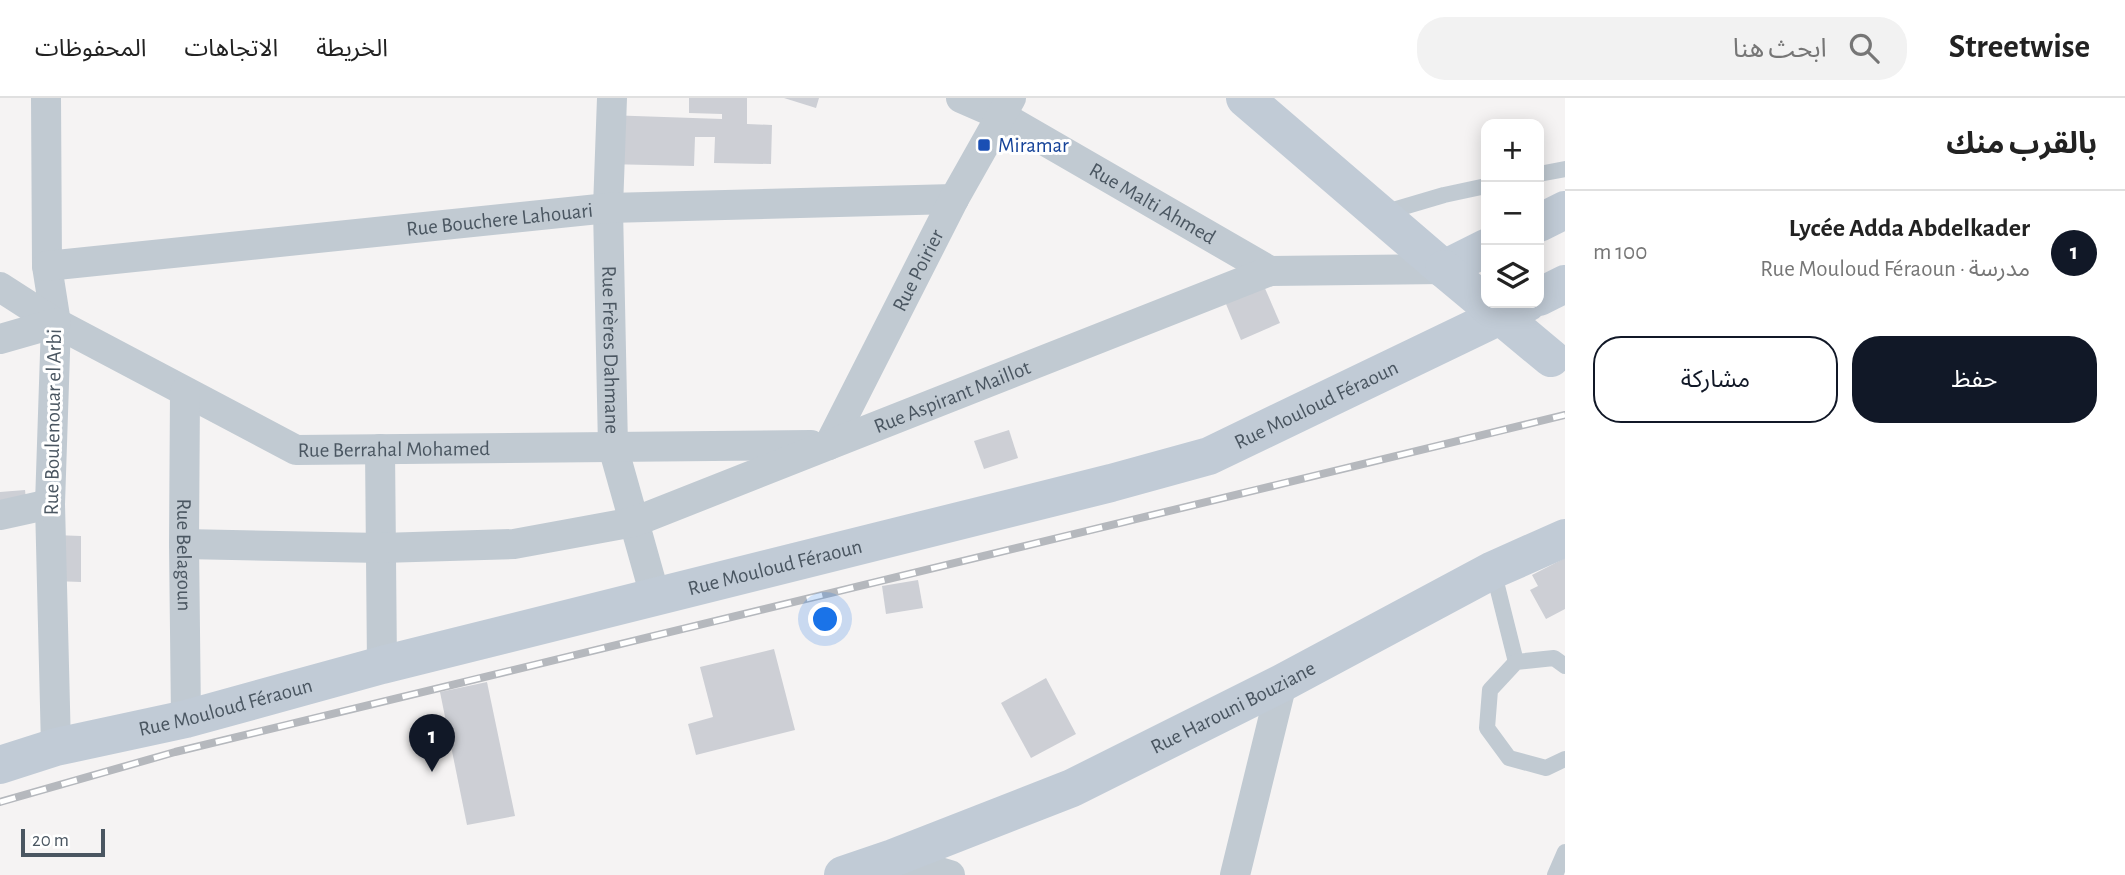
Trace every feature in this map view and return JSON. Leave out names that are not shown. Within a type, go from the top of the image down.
[{"type":"main road","points":[[1245,98],[1558,366]]},
{"type":"main road","points":[[1544,220],[1565,210]]},
{"type":"main road","points":[[1444,269],[1481,250]]},
{"type":"main road","points":[[1544,294],[1565,284]]},
{"type":"main road","name":"Rue Mouloud Féraoun","points":[[0,765],[56,747],[186,719],[382,665],[1111,483],[1209,456],[1517,308]]},
{"type":"main road","name":"Rue Harouni Bouziane","points":[[843,875],[1072,788],[1282,683],[1493,570],[1565,538]]},
{"type":"street","name":"Rue Boulenouar el Arbi","points":[[46,98],[47,266],[56,323],[50,503],[56,747]]},
{"type":"street","name":"Rue Frères Dahmane","points":[[612,98],[608,208],[613,447],[655,596]]},
{"type":"street","name":"Rue Malti Ahmed","points":[[961,98],[1005,107],[1270,271]]},
{"type":"street","name":"Rue Poirier","points":[[829,445],[954,199],[1005,107]]},
{"type":"street","name":"Rue Bouchere Lahouari","points":[[47,266],[608,208],[954,199]]},
{"type":"street","points":[[1270,271],[1444,269]]},
{"type":"street","name":"Rue Aspirant Maillot","points":[[184,544],[381,548],[514,544],[634,522],[1270,271]]},
{"type":"street","name":"Rue Berrahal Mohamed","points":[[0,287],[56,323],[296,450],[829,445]]},
{"type":"street","points":[[0,339],[56,323]]},
{"type":"street","name":"Rue Belagoun","points":[[185,392],[186,719]]},
{"type":"street","points":[[380,449],[382,665]]},
{"type":"street","points":[[0,515],[50,503]]},
{"type":"street","points":[[1235,875],[1282,683]]},
{"type":"street","points":[[893,858],[950,875]]},
{"type":"lane","points":[[1544,173],[1565,169]]},
{"type":"lane","points":[[1380,214],[1481,187]]},
{"type":"lane","points":[[1493,570],[1516,662]]},
{"type":"lane","points":[[1565,666],[1554,658],[1516,662],[1490,690],[1487,728],[1509,758],[1546,768],[1565,759]]},
{"type":"lane","points":[[1555,875],[1565,852]]},
{"type":"building","points":[[689,98],[747,98],[747,124],[772,125],[771,164],[714,163],[715,137],[695,137],[694,166],[605,164],[606,115],[722,119],[722,114],[689,113]]},
{"type":"building","points":[[784,98],[819,98],[816,108]]},
{"type":"building","points":[[1254,263],[1280,323],[1241,340],[1216,280]]},
{"type":"building","points":[[1009,430],[1018,458],[984,469],[974,441]]},
{"type":"building","points":[[25,490],[28,517],[0,519],[0,492]]},
{"type":"building","points":[[54,535],[81,536],[81,582],[54,581]]},
{"type":"building","points":[[1565,558],[1565,609],[1546,619],[1530,590],[1538,586],[1532,575]]},
{"type":"building","points":[[918,580],[923,608],[886,614],[882,586]]},
{"type":"building","points":[[774,649],[795,730],[696,755],[688,724],[713,717],[700,667]]},
{"type":"building","points":[[1046,678],[1076,734],[1031,758],[1001,703]]},
{"type":"building","points":[[487,682],[515,816],[467,825],[440,692]]},
{"type":"railway","points":[[0,802],[175,752],[1565,415]]},
{"type":"place","name":"Miramar","points":[[984,145]]},
{"type":"place","name":"Lycée Adda Abdelkader","points":[[432,772]]}]
